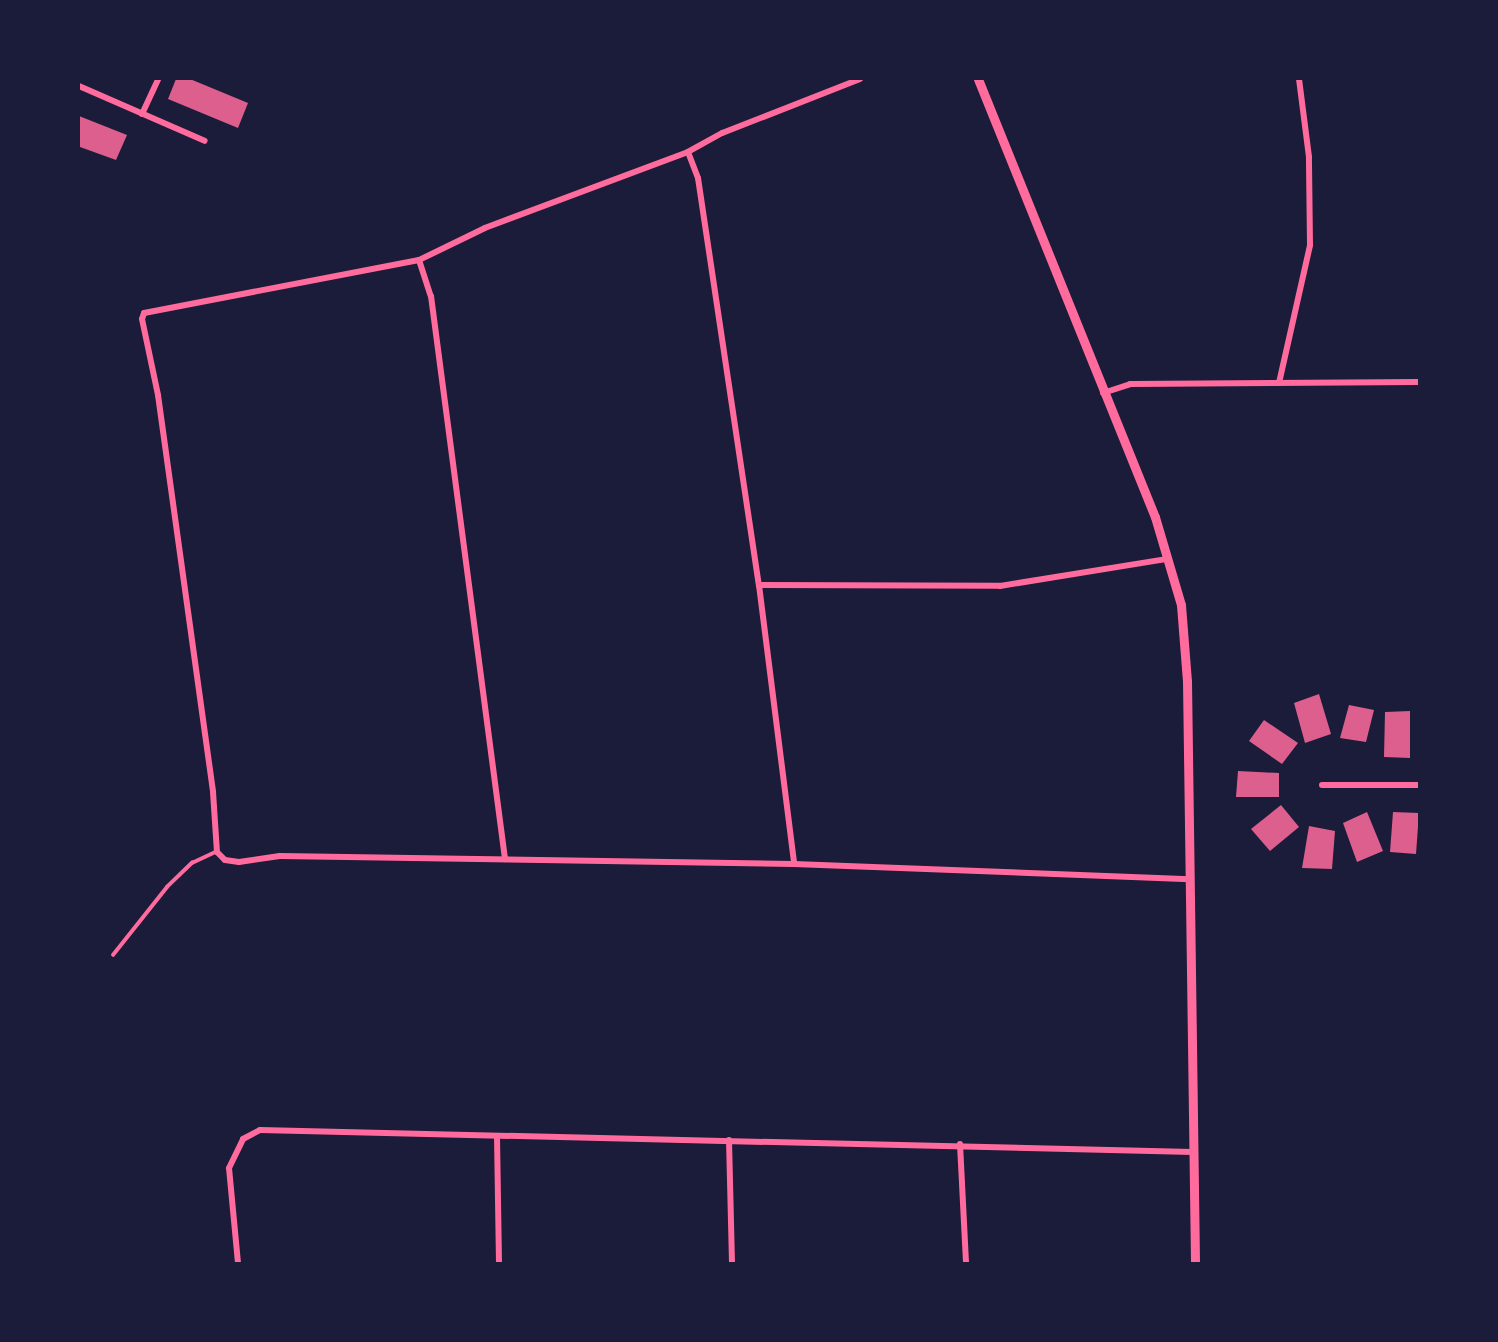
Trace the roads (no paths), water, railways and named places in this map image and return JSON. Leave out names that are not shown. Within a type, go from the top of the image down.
[{"type":"main road","points":[[978,79],[1155,517],[1181,605],[1185,640],[1195,1263]]},
{"type":"street","points":[[142,114],[158,79]]},
{"type":"street","points":[[860,79],[722,133],[688,152],[485,228],[419,260],[204,303],[150,308],[142,319],[158,395],[213,792],[217,852],[225,860],[239,862],[280,856],[794,864],[1190,879]]},
{"type":"street","points":[[1279,383],[1310,245],[1310,157],[1299,79]]},
{"type":"street","points":[[79,86],[205,141]]},
{"type":"street","points":[[688,152],[698,178],[759,585],[794,864]]},
{"type":"street","points":[[419,260],[431,296],[505,859]]},
{"type":"street","points":[[1103,393],[1130,384],[1419,382]]},
{"type":"street","points":[[759,585],[1000,586],[1166,559]]},
{"type":"street","points":[[1322,785],[1419,785]]},
{"type":"street","points":[[238,1263],[229,1168],[235,1151],[253,1132],[960,1144],[1193,1152]]},
{"type":"street","points":[[497,1136],[499,1263]]},
{"type":"street","points":[[729,1140],[732,1263]]},
{"type":"street","points":[[960,1144],[966,1263]]},
{"type":"lane","points":[[113,955],[167,887],[192,863],[217,852]]}]
